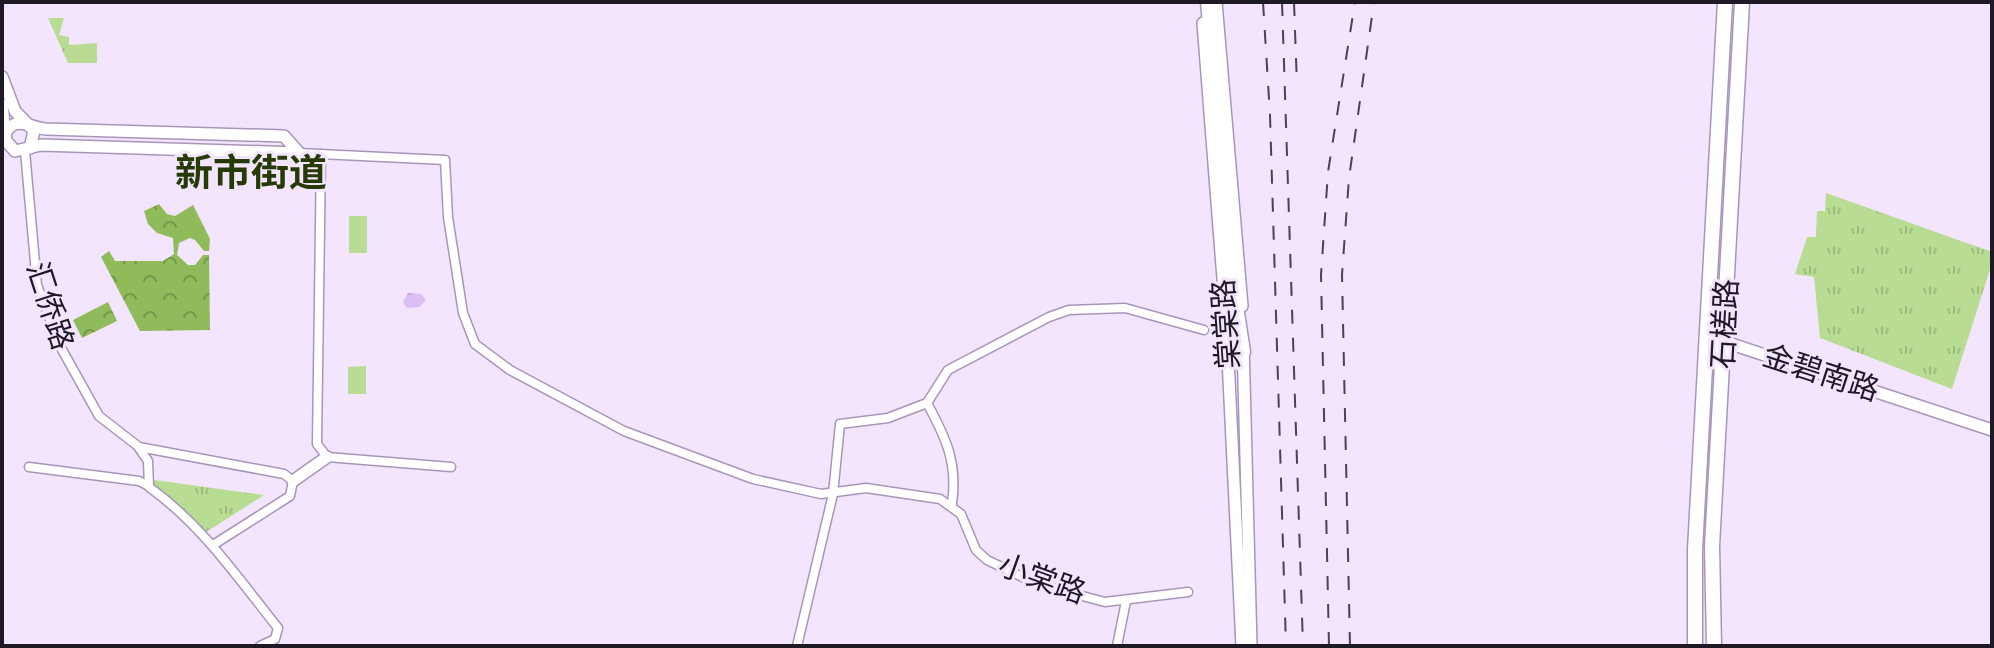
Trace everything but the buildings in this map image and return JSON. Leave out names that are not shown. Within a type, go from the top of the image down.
[{"type":"main road","points":[[1204,2],[1233,280],[1244,352]]},
{"type":"main road","name":"石槎路","points":[[1695,646],[1695,550],[1725,2]]},
{"type":"main road","name":"石槎路","points":[[1714,646],[1710,595],[1742,2]]},
{"type":"street","name":"棠棠路","points":[[1204,2],[1226,317],[1242,646]]},
{"type":"street","name":"棠棠路","points":[[1216,2],[1244,352],[1251,646]]},
{"type":"street","points":[[2,77],[15,111],[35,137],[28,149]]},
{"type":"street","points":[[2,105],[8,146],[28,149],[41,145],[445,160],[448,217],[463,313],[475,344],[483,352],[584,411],[634,435],[753,479],[804,492],[833,494],[866,488],[902,491],[952,504],[954,464],[950,447],[927,403]]},
{"type":"street","points":[[6,132],[18,122],[41,129],[284,136],[299,153]]},
{"type":"street","name":"汇侨路","points":[[28,149],[37,285],[60,346],[93,406],[112,430],[139,447],[152,451],[291,479]]},
{"type":"street","points":[[321,154],[316,435],[320,451],[327,457],[451,467]]},
{"type":"street","points":[[797,646],[833,494],[840,424],[888,418],[927,403],[948,370],[1049,317],[1069,310],[1125,308],[1204,330]]},
{"type":"street","name":"金碧南路","points":[[1707,336],[1724,337],[1992,422]]},
{"type":"street","name":"金碧南路","points":[[1724,337],[1992,430]]},
{"type":"street","points":[[139,447],[148,461],[149,487]]},
{"type":"street","points":[[213,545],[290,496],[291,479],[327,457]]},
{"type":"street","points":[[29,467],[139,481],[149,487],[187,517],[213,545],[278,628],[275,639],[260,646]]},
{"type":"street","name":"小棠路","points":[[952,504],[961,514],[976,550],[1001,568],[1052,588],[1105,602],[1188,592]]},
{"type":"street","points":[[1117,646],[1126,601]]},
{"type":"green space","points":[[48,18],[64,18],[59,35],[69,37],[69,45],[97,43],[97,63],[68,63]]},
{"type":"green space","points":[[1826,193],[1992,252],[1992,263],[1952,389],[1820,338],[1814,277],[1795,274],[1807,237],[1816,237],[1817,211],[1825,211]]},
{"type":"green space","points":[[159,204],[167,214],[175,216],[193,205],[210,239],[209,251],[204,251],[190,238],[179,243],[177,255],[188,265],[195,265],[203,255],[209,255],[210,330],[140,331],[101,257],[109,251],[115,261],[163,261],[174,254],[173,238],[157,233],[148,224],[144,211]]},
{"type":"green space","points":[[349,216],[367,216],[367,253],[349,253]]},
{"type":"green space","points":[[108,302],[117,321],[82,338],[73,320]]},
{"type":"green space","points":[[366,366],[366,394],[348,394],[348,367]]},
{"type":"green space","points":[[147,479],[264,495],[203,534],[149,487]]},
{"type":"water","points":[[408,293],[421,294],[426,300],[419,307],[407,308],[403,302]]},
{"type":"railway","points":[[1263,2],[1270,115],[1286,646]]},
{"type":"railway","points":[[1282,2],[1303,646]]},
{"type":"railway","points":[[1294,2],[1297,86]]},
{"type":"railway","points":[[1329,646],[1321,275],[1328,172],[1355,2]]},
{"type":"railway","points":[[1350,646],[1342,275],[1349,178],[1374,2]]},
{"type":"district","name":"新市街道","points":[[251,173]]}]
